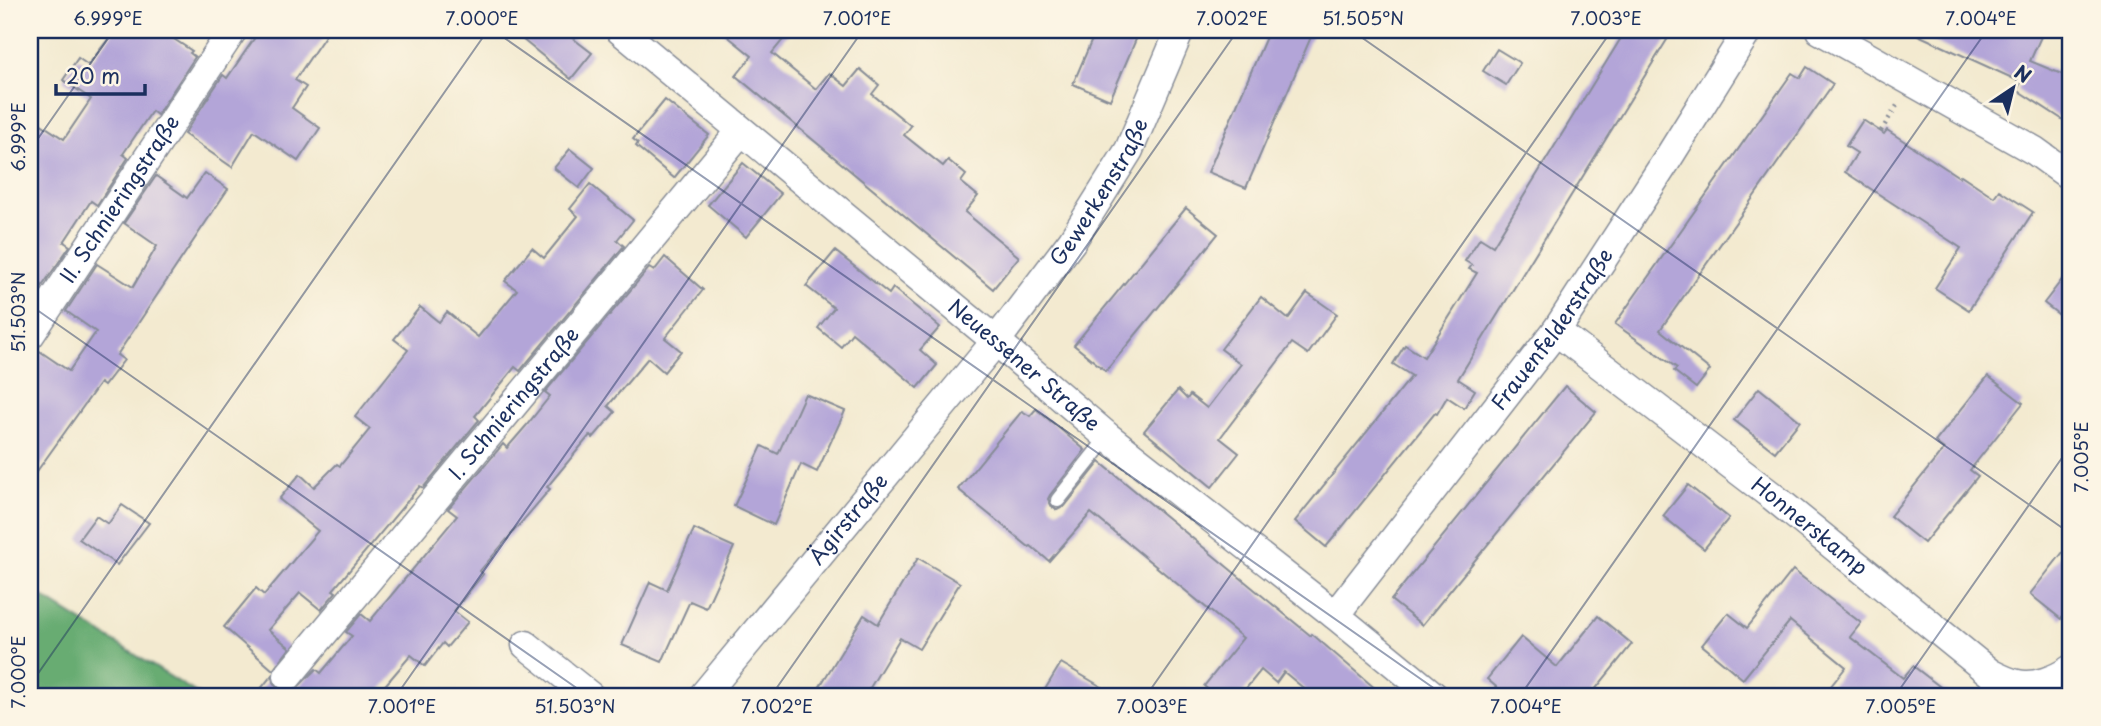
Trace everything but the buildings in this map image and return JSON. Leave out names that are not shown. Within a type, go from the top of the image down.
[{"type":"street","name":"II. Schnieringstraße","points":[[30,335],[233,30]]},
{"type":"street","name":"Neuessener Straße","points":[[620,30],[1108,437],[1434,696]]},
{"type":"street","name":"Gewerkenstraße","points":[[996,341],[1072,241],[1129,150],[1180,30]]},
{"type":"street","name":"Frauenfelderstraße","points":[[1335,615],[1556,331],[1660,172],[1748,30]]},
{"type":"street","points":[[1820,30],[2035,151],[2071,177]]},
{"type":"street","name":"I. Schnieringstraße","points":[[288,676],[741,131]]},
{"type":"street","name":"Honnerskamp","points":[[1556,331],[1772,496],[1990,673],[2018,684],[2050,680],[2071,669]]},
{"type":"street","name":"Ägirstraße","points":[[703,696],[996,341]]},
{"type":"street","points":[[526,645],[590,696]]},
{"type":"lane","points":[[1058,500],[1108,437]]},
{"type":"path","points":[[1881,131],[1900,102]]},
{"type":"green space","points":[[30,589],[201,696],[30,696]]}]
